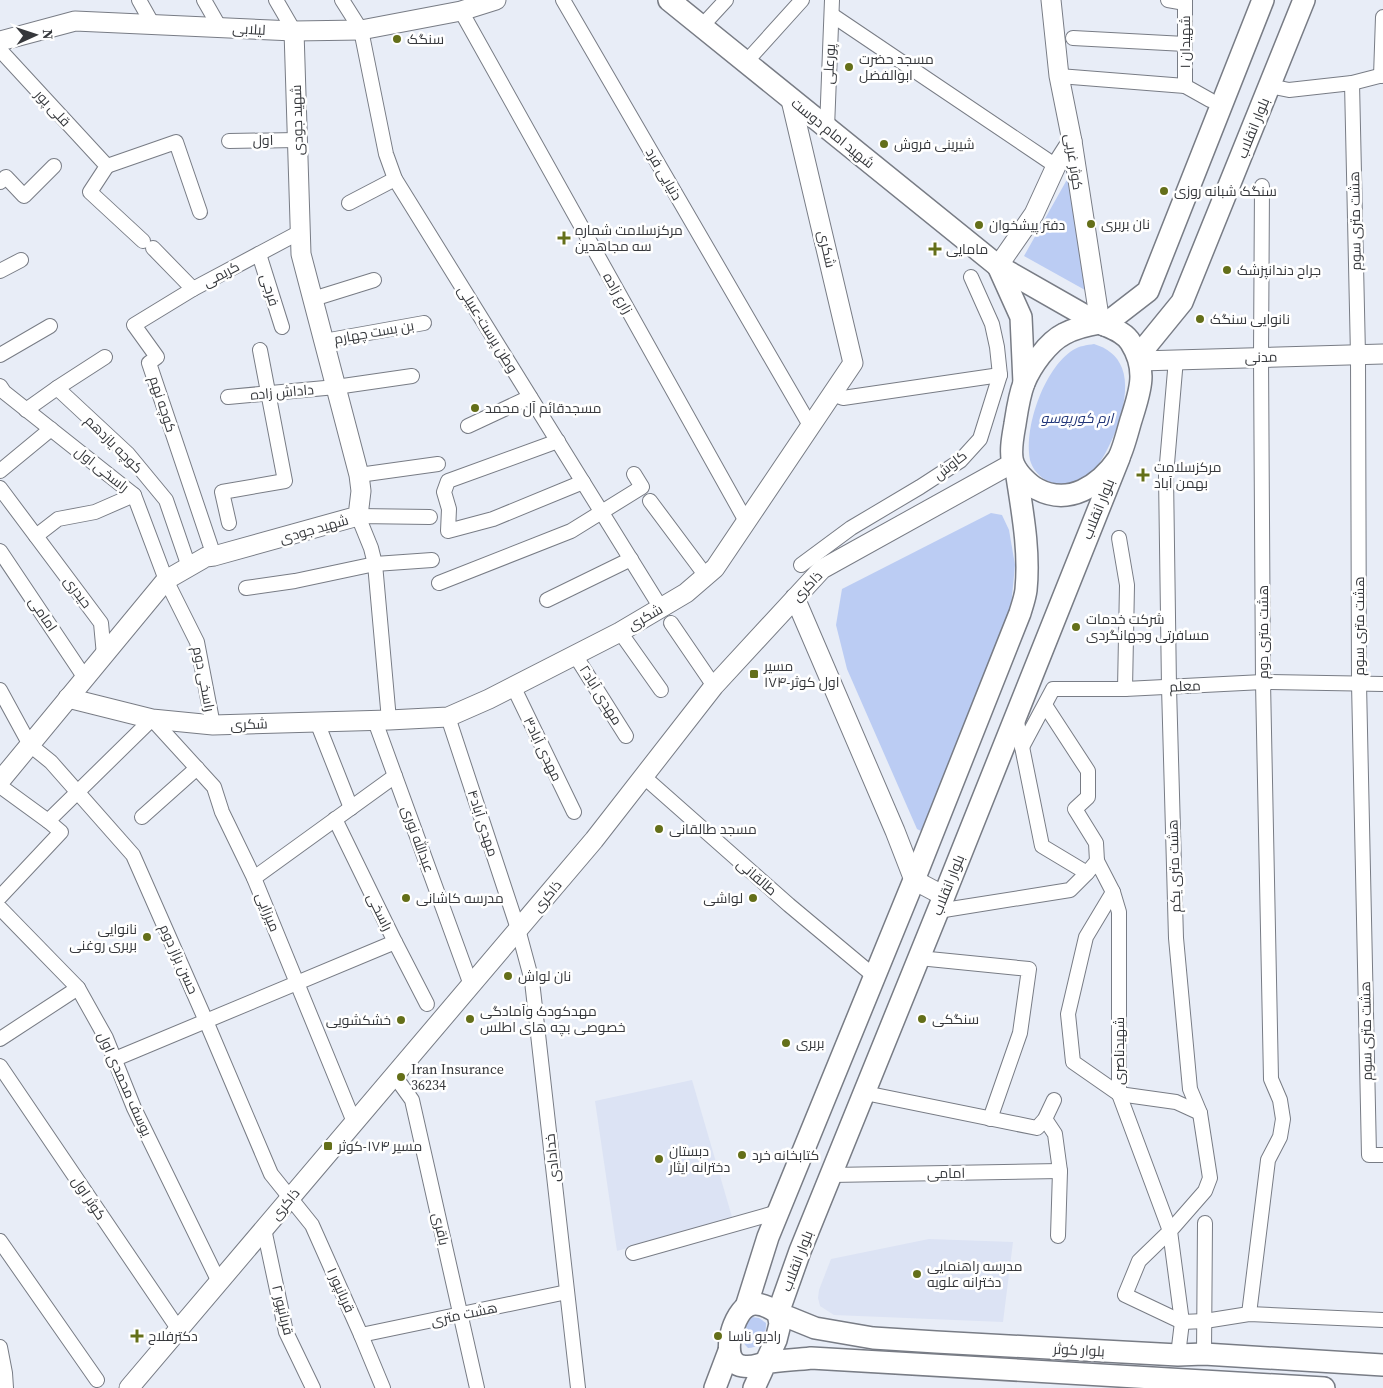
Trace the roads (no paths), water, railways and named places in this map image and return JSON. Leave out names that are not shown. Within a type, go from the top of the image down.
[{"type":"main road","name":"شهید امام دوست","points":[[669,0],[998,266],[1100,324]]},
{"type":"main road","points":[[715,1388],[729,1351],[731,1335],[738,1316],[746,1307],[768,1237],[914,880],[1020,613],[1025,593],[1027,572],[1024,528],[1014,467],[1012,438],[1017,408],[1024,383],[1044,349],[1062,335],[1081,327],[1100,324],[1148,291],[1263,0]]},
{"type":"main road","name":"بلوار انقلاب","points":[[1139,358],[1182,302],[1304,0]]},
{"type":"main road","points":[[998,266],[1021,317],[1024,383]]},
{"type":"main road","points":[[1014,467],[1033,487],[1046,494],[1063,496],[1080,493],[1099,480],[1119,458],[1137,401],[1142,370],[1139,358],[1130,341],[1117,330],[1100,324]]},
{"type":"main road","name":"بلوار انقلاب","points":[[778,1313],[800,1251],[1119,458]]},
{"type":"main road","points":[[768,1237],[776,1249],[788,1254],[800,1251]]},
{"type":"main road","points":[[746,1307],[760,1304],[770,1307],[778,1313],[780,1324],[776,1340],[754,1388]]},
{"type":"main road","name":"بلوار کوثر","points":[[778,1313],[815,1328],[873,1338],[1204,1354],[1383,1365]]},
{"type":"main road","points":[[935,1366],[936,1342]]},
{"type":"main road","points":[[729,1351],[732,1360],[740,1366],[754,1367],[764,1363]]},
{"type":"main road","name":"بلوار کوثر","points":[[764,1363],[811,1358],[1176,1384],[1324,1388]]},
{"type":"street","points":[[139,0],[153,25]]},
{"type":"street","points":[[204,0],[220,28]]},
{"type":"street","points":[[276,0],[294,31]]},
{"type":"street","points":[[342,0],[361,30]]},
{"type":"street","name":"لیلابی","points":[[0,41],[75,21],[294,31],[361,30],[461,11],[496,0]]},
{"type":"street","name":"دنیایی فرد","points":[[563,0],[811,427]]},
{"type":"street","points":[[702,26],[726,0]]},
{"type":"street","points":[[746,62],[802,0]]},
{"type":"street","name":"پورعلی","points":[[826,128],[832,0]]},
{"type":"street","name":"کوثر غربی","points":[[1050,0],[1060,76],[1100,324]]},
{"type":"street","points":[[1168,0],[1185,2]]},
{"type":"street","name":"شهیدان ۱","points":[[1185,2],[1185,86],[1210,100]]},
{"type":"street","name":"زارع زاده","points":[[461,11],[747,523]]},
{"type":"street","points":[[832,15],[1056,166]]},
{"type":"street","points":[[1270,86],[1289,90],[1352,83],[1382,76],[1383,17]]},
{"type":"street","name":"وطن پرست-عبیلی","points":[[361,30],[386,154],[395,179],[666,616],[714,686]]},
{"type":"street","name":"شهید جودی","points":[[0,781],[166,580],[206,557],[358,516],[361,491],[359,475],[301,254],[294,31]]},
{"type":"street","points":[[1073,38],[1185,44]]},
{"type":"street","name":"قلی پور","points":[[0,50],[107,166]]},
{"type":"street","points":[[1060,76],[1185,86]]},
{"type":"street","name":"هشت متری سوم","points":[[1352,83],[1358,355],[1359,683],[1369,1155],[1383,1155]]},
{"type":"street","name":"شکری","points":[[68,698],[152,719],[213,725],[448,717],[620,632],[666,616],[686,593],[715,568],[853,363],[792,100]]},
{"type":"street","name":"اول","points":[[230,141],[298,140]]},
{"type":"street","points":[[998,266],[1034,214],[1056,166],[1072,141]]},
{"type":"street","points":[[107,166],[176,142],[200,212]]},
{"type":"street","points":[[0,182],[6,177],[24,196],[54,166]]},
{"type":"street","name":"کریمی","points":[[107,166],[90,192],[193,289],[300,232]]},
{"type":"street","points":[[348,203],[395,179]]},
{"type":"street","name":"هشت متری دوم","points":[[1249,1314],[1268,1160],[1280,1137],[1283,1119],[1280,1100],[1271,1079],[1263,682],[1262,186]]},
{"type":"street","name":"فرجی","points":[[259,254],[282,327]]},
{"type":"street","points":[[0,272],[21,260]]},
{"type":"street","name":"کاوش","points":[[801,565],[851,528],[960,461],[980,439],[1000,375],[992,324],[971,277]]},
{"type":"street","points":[[313,299],[374,280]]},
{"type":"street","name":"کوچه نهم","points":[[193,289],[134,325],[157,358],[149,363],[214,556]]},
{"type":"street","name":"بن بست چهارم","points":[[324,341],[424,323]]},
{"type":"street","points":[[0,355],[50,326]]},
{"type":"street","points":[[229,523],[222,492],[285,480],[260,350]]},
{"type":"street","name":"مدنی","points":[[1139,358],[1176,359],[1383,354]]},
{"type":"street","points":[[26,410],[105,357]]},
{"type":"street","name":"هشت متری یکم","points":[[1176,359],[1166,476],[1169,687],[1176,938],[1190,1089],[1200,1113],[1210,1178],[1206,1191],[1170,1231],[1139,1261],[1125,1295],[1182,1322]]},
{"type":"street","points":[[832,394],[843,398],[1000,375]]},
{"type":"street","name":"داداش زاده","points":[[228,396],[336,387],[412,376]]},
{"type":"street","name":"راسخی اول","points":[[0,386],[4,392],[26,410],[134,495],[166,580]]},
{"type":"street","name":"کوچه یازدهم","points":[[57,388],[128,454],[166,500],[189,567]]},
{"type":"street","points":[[468,426],[530,397]]},
{"type":"street","points":[[0,471],[51,429]]},
{"type":"street","points":[[558,441],[448,481],[444,492],[450,509],[448,530],[493,519],[583,482]]},
{"type":"street","points":[[359,475],[438,464]]},
{"type":"street","name":"ذاکری","points":[[129,1388],[594,840],[714,686],[822,569],[1014,467]]},
{"type":"street","points":[[439,583],[571,530],[642,488],[634,474]]},
{"type":"street","name":"حیدری","points":[[0,488],[101,623],[104,655]]},
{"type":"street","points":[[36,536],[58,520],[95,512],[134,495]]},
{"type":"street","points":[[650,501],[706,576]]},
{"type":"street","points":[[358,516],[430,517]]},
{"type":"street","name":"عبدالله نوری","points":[[358,516],[376,564],[382,720],[395,776],[471,984]]},
{"type":"street","points":[[1118,538],[1128,585],[1125,689]]},
{"type":"street","name":"امامی","points":[[0,551],[85,678]]},
{"type":"street","points":[[547,600],[631,559]]},
{"type":"street","points":[[246,588],[295,581],[376,564],[432,560]]},
{"type":"street","name":"راسخی دوم","points":[[166,580],[197,642],[213,725]]},
{"type":"street","points":[[795,598],[895,831],[914,880],[941,903],[1070,890],[1096,861],[1096,843],[1075,809],[1088,797],[1088,771],[1045,705]]},
{"type":"street","points":[[620,632],[661,690]]},
{"type":"street","name":"مهدی آباد۲","points":[[575,654],[626,736]]},
{"type":"street","name":"معلم","points":[[1022,747],[1053,689],[1125,689],[1263,682],[1383,684]]},
{"type":"street","name":"مهدی آباد۳","points":[[513,686],[574,812]]},
{"type":"street","points":[[0,690],[30,745]]},
{"type":"street","points":[[1016,716],[1042,846],[1087,873]]},
{"type":"street","name":"مهدی آباد۴","points":[[448,717],[518,929]]},
{"type":"street","points":[[48,820],[152,719]]},
{"type":"street","name":"میرزایی","points":[[152,719],[214,787],[222,812],[254,878],[354,1122]]},
{"type":"street","points":[[317,722],[351,808]]},
{"type":"street","name":"حسن بزاز دوم","points":[[30,745],[51,762],[133,855],[271,1174],[290,1198]]},
{"type":"street","points":[[142,817],[197,768]]},
{"type":"street","points":[[254,878],[395,776]]},
{"type":"street","name":"طالقانی","points":[[643,776],[789,905],[874,976]]},
{"type":"street","points":[[0,786],[48,820],[61,832],[0,897]]},
{"type":"street","name":"راسخی","points":[[335,819],[427,1004]]},
{"type":"street","name":"شهید‌ناصری","points":[[1096,861],[1113,892],[1119,912],[1119,1094],[1170,1231]]},
{"type":"street","points":[[1113,892],[1086,937],[1068,1014],[1073,1062],[1119,1094],[1176,1102],[1200,1113]]},
{"type":"street","name":"یوسف محمدی اول","points":[[0,908],[78,988],[106,1038],[134,1108],[219,1282]]},
{"type":"street","name":"خدادادی","points":[[518,929],[532,981],[578,1388]]},
{"type":"street","points":[[115,1059],[395,942]]},
{"type":"street","points":[[919,958],[1029,969],[1020,1033],[990,1119]]},
{"type":"street","points":[[0,1039],[78,988]]},
{"type":"street","name":"کوثر اول","points":[[0,1066],[179,1330]]},
{"type":"street","name":"باقری","points":[[394,1075],[412,1100],[477,1388]]},
{"type":"street","points":[[865,1093],[1036,1128],[1044,1119],[1054,1100]]},
{"type":"street","points":[[1044,1119],[1055,1134],[1060,1171],[1058,1236]]},
{"type":"street","name":"امامی","points":[[831,1175],[1060,1171]]},
{"type":"street","name":"قربانپور ۱","points":[[290,1198],[312,1225],[362,1335],[383,1388]]},
{"type":"street","points":[[633,1253],[778,1212]]},
{"type":"street","points":[[1200,1385],[1204,1354],[1205,1224]]},
{"type":"street","name":"قربانپور ۲","points":[[264,1229],[286,1332],[312,1388]]},
{"type":"street","points":[[1170,1231],[1182,1322],[1176,1384]]},
{"type":"street","points":[[0,1241],[97,1380]]},
{"type":"street","name":"هشت متری","points":[[362,1335],[567,1292]]},
{"type":"street","points":[[1182,1322],[1205,1321],[1249,1314],[1383,1320]]},
{"type":"street","points":[[0,1347],[6,1388]]},
{"type":"place","name":"سنگک","points":[[397,39]]},
{"type":"place","name":"مسجد حضرت ابوالفضل","points":[[849,67]]},
{"type":"place","name":"شیرینی فروش","points":[[884,144]]},
{"type":"place","name":"سنگک شبانه روزی","points":[[1164,191]]},
{"type":"place","name":"نان بربری","points":[[1091,224]]},
{"type":"place","name":"دفتر پیشخوان","points":[[979,225]]},
{"type":"place","name":"مرکزسلامت شماره سه مجاهدین","points":[[564,238]]},
{"type":"place","name":"مامایی","points":[[935,249]]},
{"type":"place","name":"جراح دندانپزشک","points":[[1227,270]]},
{"type":"place","name":"نانوایی سنگک","points":[[1200,319]]},
{"type":"place","name":"مسجدقائم آل محمد","points":[[475,408]]},
{"type":"place","name":"مرکزسلامت بهمن آباد","points":[[1143,475]]},
{"type":"place","name":"شرکت خدمات مسافرتی وجهانگردی","points":[[1076,627]]},
{"type":"place","name":"مسیر ۱۷۴-اول کوثر","points":[[754,674]]},
{"type":"place","name":"مسجد طالقانی","points":[[659,829]]},
{"type":"place","name":"مدرسه کاشانی","points":[[406,898]]},
{"type":"place","name":"لواشی","points":[[753,898]]},
{"type":"place","name":"نانوایی بربری روغنی","points":[[147,937]]},
{"type":"place","name":"نان لواش","points":[[508,976]]},
{"type":"place","name":"مهدکودک وآمادگی خصوصی بچه های اطلس","points":[[470,1019]]},
{"type":"place","name":"سنگکی","points":[[922,1019]]},
{"type":"place","name":"خشکشویی","points":[[401,1020]]},
{"type":"place","name":"بربری","points":[[786,1043]]},
{"type":"place","name":"Iran Insurance 36234","points":[[401,1077]]},
{"type":"place","name":"مسیر ۱۷۴-کوثر","points":[[328,1146]]},
{"type":"place","name":"کتابخانه خرد","points":[[742,1155]]},
{"type":"place","name":"دبستان دخترانه ایثار","points":[[659,1159]]},
{"type":"place","name":"مدرسه راهنمایی دخترانه علویه","points":[[917,1274]]},
{"type":"place","name":"دکترفلاح","points":[[137,1336]]},
{"type":"place","name":"رادیو ناسا","points":[[718,1336]]},
{"type":"park label","name":"ارم کورپوسو","points":[[1077,418]]}]
